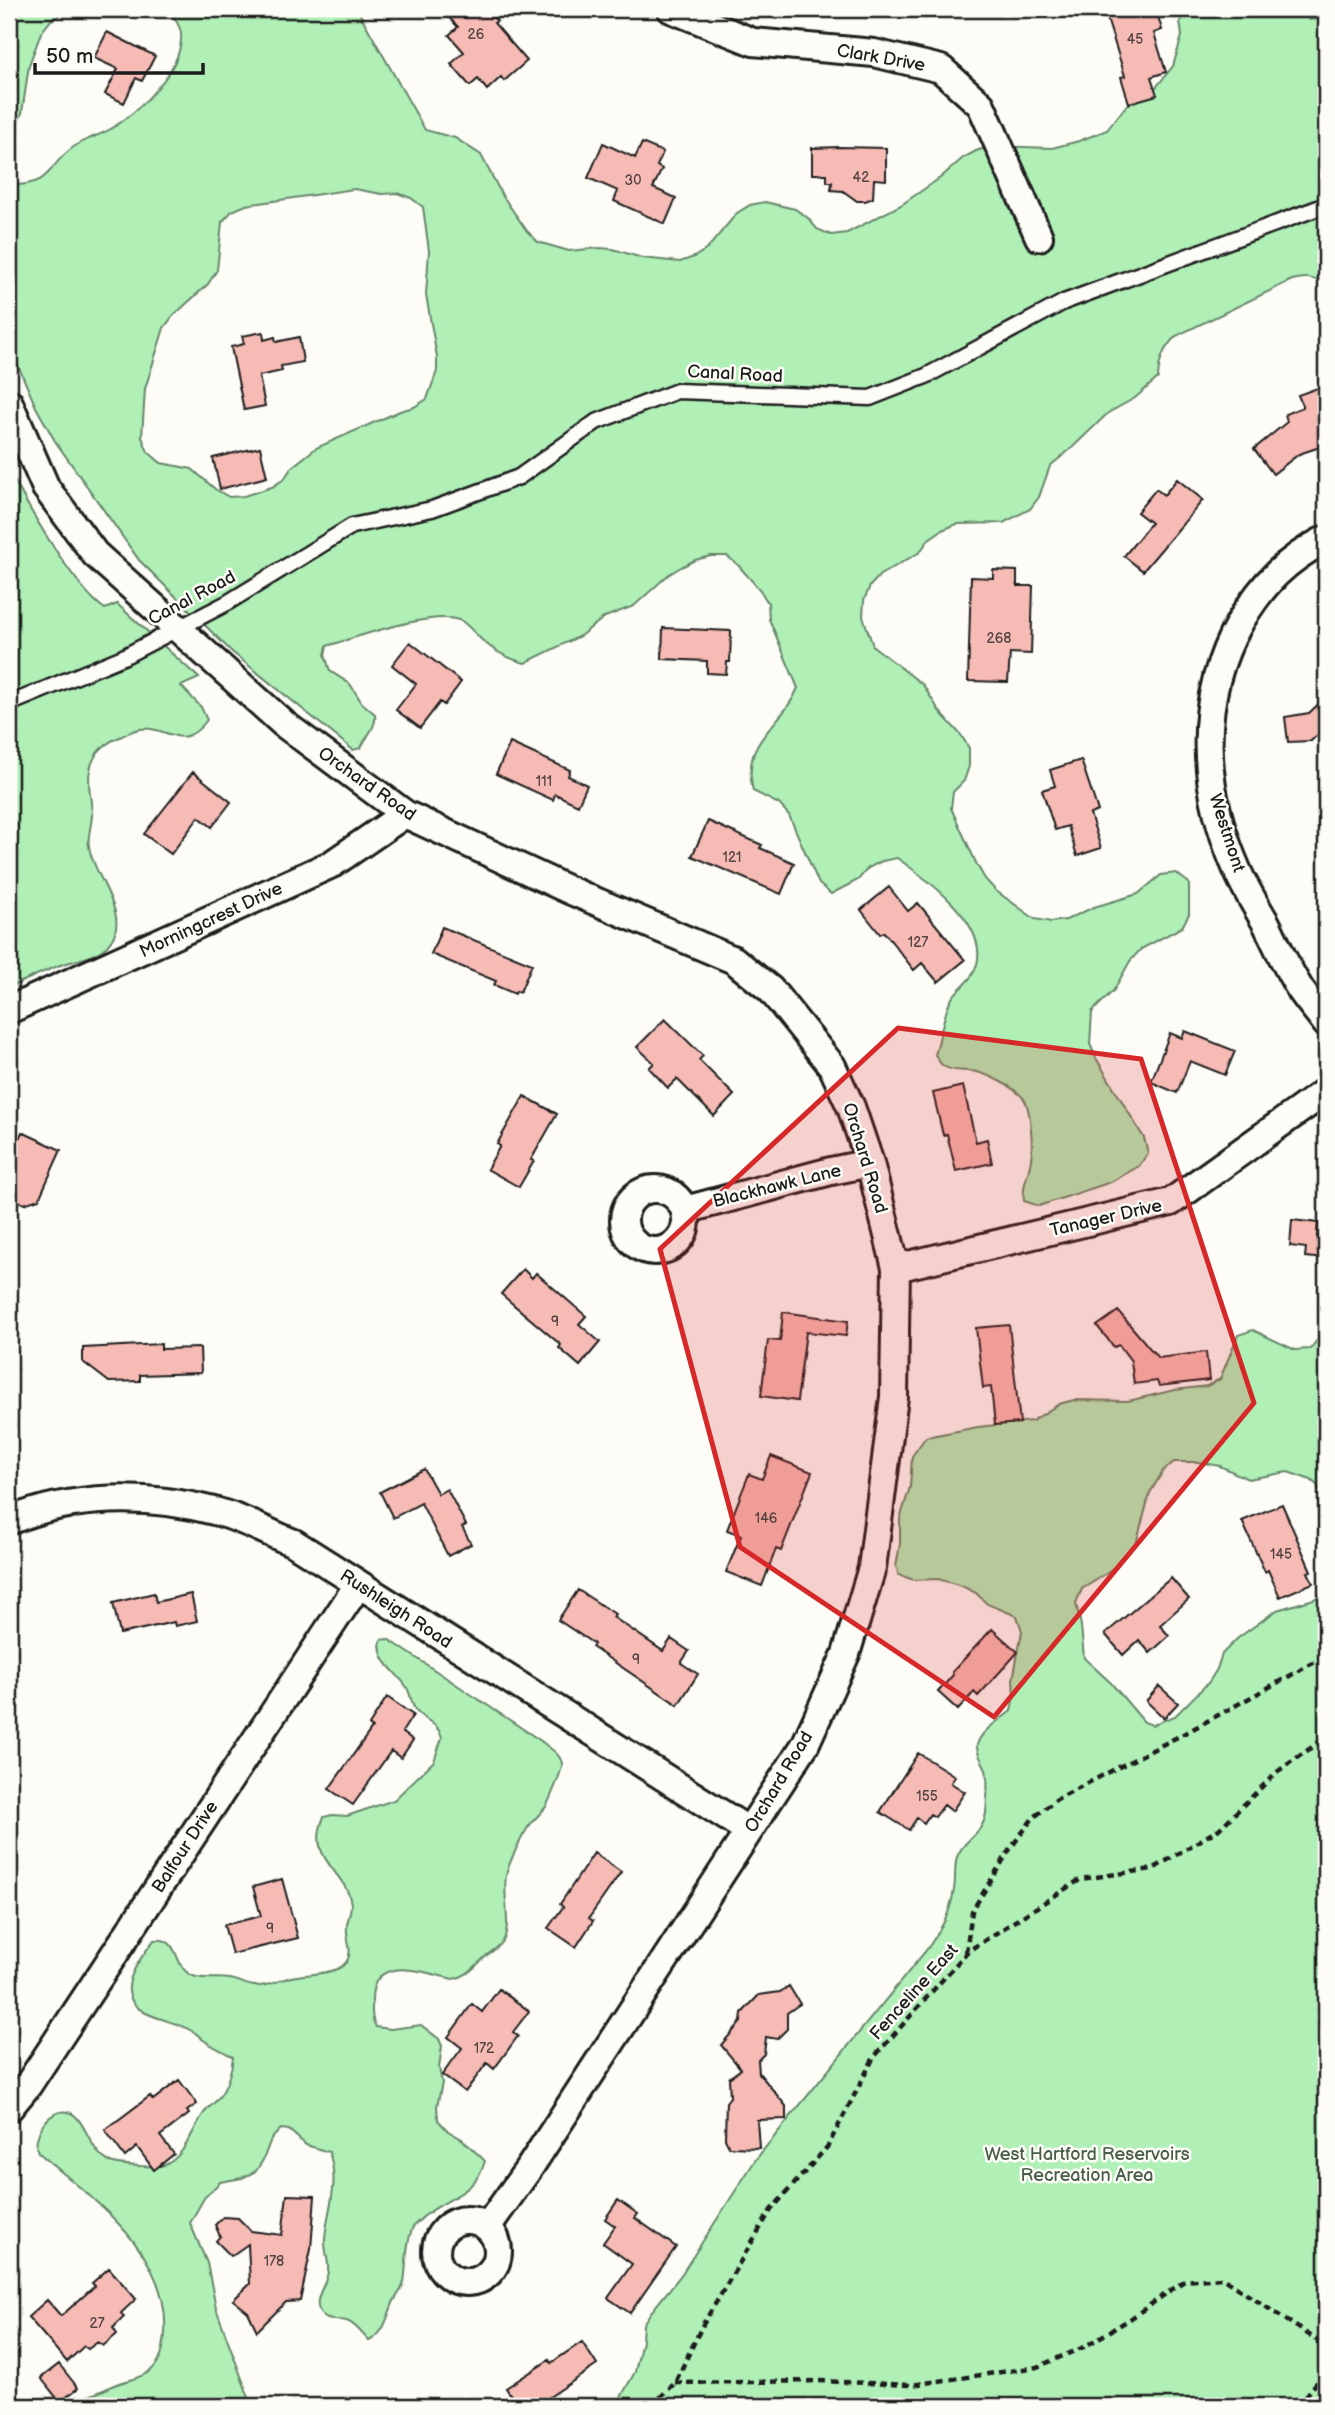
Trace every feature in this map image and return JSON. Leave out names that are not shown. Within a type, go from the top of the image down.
[{"type":"street","name":"Clark Drive","points":[[671,9],[753,41],[874,53],[942,69],[981,105],[1039,237]]},
{"type":"street","name":"Orchard Road","points":[[9,403],[46,488],[95,554],[284,724],[405,814],[569,890],[734,961],[771,990],[832,1066],[851,1107],[870,1163],[896,1268],[894,1397],[872,1568],[846,1654],[805,1745],[530,2167],[487,2227]]},
{"type":"street","name":"Westmont","points":[[1326,540],[1302,552],[1271,577],[1234,632],[1221,663],[1210,709],[1208,759],[1218,814],[1238,872],[1300,988],[1326,1023]]},
{"type":"street","name":"Morningcrest Drive","points":[[9,1010],[331,864],[405,814]]},
{"type":"street","name":"Tanager Drive","points":[[896,1268],[1171,1202],[1326,1091]]},
{"type":"street","name":"Blackhawk Lane","points":[[685,1210],[870,1163]]},
{"type":"street","name":"Rushleigh Road","points":[[9,1521],[29,1513],[83,1501],[149,1499],[216,1511],[294,1543],[749,1832]]},
{"type":"street","name":"Balfour Drive","points":[[9,2108],[27,2085],[358,1585]]},
{"type":"lane","name":"Canal Road","points":[[9,704],[123,657],[227,603],[352,526],[432,509],[519,477],[596,422],[677,391],[870,398],[926,376],[1064,302],[1326,205]]},
{"type":"path","points":[[965,1954],[972,1911],[1010,1849],[1033,1818],[1057,1799],[1326,1656]]},
{"type":"path","name":"Fenceline East","points":[[651,2406],[675,2383],[702,2326],[771,2210],[828,2146],[874,2057],[965,1954],[1081,1879],[1153,1869],[1219,1829],[1277,1772],[1326,1737]]},
{"type":"path","points":[[675,2383],[820,2381],[911,2385],[1037,2367],[1084,2347],[1184,2281],[1222,2278],[1326,2346]]},
{"type":"path","points":[[1298,2406],[1326,2371]]},
{"type":"highlighted area","points":[[898,1028],[1141,1059],[1254,1403],[994,1717],[740,1547],[660,1249]]},
{"type":"green space","points":[[9,9],[71,9],[51,20],[41,33],[29,65],[22,113],[9,143]]},
{"type":"green space","points":[[169,9],[357,9],[425,130],[455,138],[481,155],[502,195],[538,242],[569,251],[613,249],[642,258],[680,262],[707,249],[737,213],[750,205],[765,202],[795,209],[817,229],[831,235],[847,233],[901,205],[976,151],[991,146],[1052,148],[1107,130],[1126,106],[1153,91],[1173,66],[1182,36],[1180,21],[1198,9],[1295,9],[1310,20],[1326,18],[1326,288],[1310,278],[1292,280],[1176,336],[1162,355],[1158,378],[1135,398],[1108,413],[1050,466],[1039,497],[1030,509],[1003,523],[957,524],[942,530],[929,539],[920,552],[880,575],[870,586],[864,600],[863,616],[873,646],[923,685],[940,712],[969,748],[969,766],[964,781],[953,792],[951,808],[977,865],[996,891],[1035,919],[1051,922],[1066,920],[1094,907],[1138,894],[1161,875],[1176,873],[1189,883],[1189,914],[1182,927],[1141,949],[1130,961],[1114,990],[1092,1012],[1090,1044],[1144,1138],[1148,1153],[1139,1166],[1111,1182],[1039,1206],[1024,1201],[1032,1146],[1030,1119],[1024,1099],[992,1077],[945,1067],[935,1055],[949,1003],[973,974],[977,964],[978,949],[964,918],[938,890],[897,858],[868,868],[858,880],[831,894],[819,884],[789,815],[779,804],[753,791],[752,758],[757,746],[798,688],[769,619],[768,603],[760,590],[727,556],[711,556],[681,567],[668,575],[634,606],[605,617],[580,636],[525,663],[498,652],[463,622],[452,618],[396,625],[327,646],[325,655],[330,671],[350,684],[362,703],[375,714],[373,727],[361,748],[353,750],[232,652],[139,560],[55,441],[36,407],[9,345],[9,185],[34,182],[42,178],[65,153],[114,127],[148,99],[176,60],[180,46],[181,33]],"holes":[[[354,189],[382,194],[397,193],[411,198],[423,207],[429,251],[426,295],[437,357],[437,371],[427,399],[316,448],[292,467],[284,479],[272,487],[244,496],[229,497],[192,469],[161,463],[148,452],[142,437],[145,389],[164,328],[173,316],[208,284],[217,270],[222,222],[232,211],[246,205]]]},
{"type":"green space","points":[[9,469],[52,544],[93,599],[105,609],[117,604],[199,678],[181,686],[201,707],[207,720],[198,730],[182,737],[150,729],[135,730],[111,741],[98,752],[89,775],[92,814],[89,842],[92,858],[114,910],[114,935],[101,951],[60,965],[9,988]]},
{"type":"green space","name":"West Hartford Reservoirs Recreation Area","points":[[1326,1329],[1326,1504],[1317,1485],[1311,1480],[1288,1472],[1248,1479],[1220,1466],[1174,1462],[1163,1471],[1150,1493],[1136,1544],[1109,1572],[1082,1589],[1076,1603],[1084,1658],[1111,1683],[1144,1722],[1152,1725],[1175,1716],[1209,1682],[1222,1654],[1238,1638],[1277,1610],[1314,1599],[1326,1592],[1326,2406],[616,2406],[635,2372],[643,2324],[651,2312],[681,2275],[756,2159],[928,1948],[942,1927],[954,1890],[957,1857],[984,1820],[987,1775],[977,1745],[987,1730],[1011,1711],[1013,1680],[1022,1631],[1017,1616],[987,1604],[976,1593],[962,1586],[938,1579],[914,1580],[899,1575],[896,1567],[900,1519],[910,1487],[912,1456],[926,1437],[978,1427],[1032,1421],[1059,1404],[1074,1400],[1128,1401],[1207,1386],[1220,1379],[1238,1335],[1253,1330],[1295,1350],[1310,1349]]},
{"type":"green space","points":[[388,1639],[541,1741],[557,1754],[562,1764],[547,1805],[527,1829],[508,1868],[505,1886],[507,1925],[501,1944],[458,1978],[402,1969],[381,1976],[374,1985],[372,2011],[376,2027],[391,2029],[421,2025],[439,2039],[442,2046],[439,2068],[442,2083],[437,2106],[438,2120],[485,2161],[475,2181],[468,2188],[432,2210],[413,2227],[408,2242],[403,2285],[383,2329],[369,2341],[352,2324],[323,2316],[318,2307],[328,2271],[325,2238],[333,2185],[329,2152],[306,2145],[289,2130],[281,2129],[271,2139],[256,2171],[242,2178],[220,2182],[204,2198],[190,2223],[207,2263],[216,2308],[252,2406],[50,2406],[86,2397],[147,2373],[160,2358],[165,2333],[163,2304],[155,2277],[142,2252],[104,2209],[38,2152],[36,2146],[39,2131],[54,2114],[68,2112],[79,2120],[96,2150],[108,2161],[124,2165],[161,2166],[175,2158],[187,2144],[204,2113],[222,2093],[229,2078],[233,2057],[187,2028],[146,2013],[136,2006],[130,1997],[129,1988],[135,1968],[154,1940],[169,1943],[186,1972],[193,1976],[230,1979],[252,1986],[329,1972],[345,1964],[349,1956],[347,1928],[351,1904],[348,1893],[323,1855],[320,1832],[324,1817],[347,1816],[394,1800],[434,1761],[442,1738],[435,1725],[416,1711],[406,1686],[381,1654],[381,1640]]},
{"type":"building","points":[[441,9],[486,9],[497,21],[494,23],[527,61],[504,81],[501,77],[487,90],[478,79],[470,86],[451,64],[464,52],[449,35],[458,27]]},
{"type":"building","points":[[1104,9],[1156,9],[1162,30],[1154,33],[1166,72],[1151,77],[1157,95],[1129,103],[1121,77],[1125,76]]},
{"type":"building","points":[[107,32],[155,56],[142,81],[136,78],[124,103],[105,94],[118,69],[94,58]]},
{"type":"building","points":[[603,143],[635,158],[642,143],[663,152],[657,166],[662,169],[653,188],[676,198],[665,224],[614,201],[618,191],[588,178]]},
{"type":"building","points":[[812,148],[886,148],[886,180],[874,179],[873,198],[857,201],[843,191],[831,190],[832,182],[827,182],[827,174],[812,174]]},
{"type":"building","points":[[263,332],[264,340],[275,337],[276,342],[299,337],[303,362],[281,366],[282,371],[259,376],[265,406],[244,410],[231,347],[244,344],[242,336]]},
{"type":"building","points":[[1326,385],[1326,445],[1299,454],[1273,474],[1254,449],[1287,422],[1285,414],[1303,407],[1298,395]]},
{"type":"building","points":[[260,447],[267,477],[220,489],[213,458]]},
{"type":"building","points":[[1177,479],[1203,500],[1143,571],[1124,556],[1151,523],[1137,512],[1156,489],[1164,495]]},
{"type":"building","points":[[993,570],[1017,571],[1017,586],[1033,586],[1031,654],[1010,653],[1008,682],[968,681],[971,577],[993,578]]},
{"type":"building","points":[[663,628],[731,631],[730,662],[727,662],[726,674],[707,673],[707,661],[662,659]]},
{"type":"building","points":[[410,642],[461,682],[444,705],[440,702],[420,728],[396,710],[416,684],[392,665]]},
{"type":"building","points":[[1326,697],[1326,727],[1311,741],[1288,742],[1285,717],[1309,713]]},
{"type":"building","points":[[510,743],[570,770],[568,776],[587,785],[578,805],[555,794],[553,800],[496,774]]},
{"type":"building","points":[[1081,760],[1098,811],[1090,814],[1101,848],[1077,856],[1068,826],[1055,830],[1042,790],[1055,786],[1050,770]]},
{"type":"building","points":[[193,772],[231,802],[212,827],[199,817],[171,854],[144,834]]},
{"type":"building","points":[[708,821],[762,845],[760,848],[794,863],[781,894],[692,856]]},
{"type":"building","points":[[889,887],[908,911],[918,903],[965,960],[938,982],[922,963],[914,970],[884,932],[880,934],[861,910]]},
{"type":"building","points":[[442,927],[532,964],[520,992],[516,991],[515,994],[494,985],[496,981],[431,954]]},
{"type":"building","points":[[665,1019],[703,1056],[699,1060],[734,1095],[714,1116],[677,1079],[668,1088],[649,1068],[654,1063],[637,1047]]},
{"type":"building","points":[[1185,1031],[1235,1051],[1225,1075],[1190,1061],[1177,1093],[1151,1082],[1170,1033],[1182,1038]]},
{"type":"building","points":[[963,1086],[976,1142],[987,1139],[992,1163],[956,1171],[947,1134],[943,1135],[933,1093]]},
{"type":"building","points":[[524,1096],[557,1114],[519,1187],[487,1169],[500,1146],[497,1144]]},
{"type":"building","points":[[22,1132],[61,1150],[39,1199],[24,1204],[9,1196],[9,1162]]},
{"type":"building","points":[[1292,1220],[1318,1223],[1317,1237],[1326,1237],[1326,1259],[1305,1257],[1306,1248],[1290,1246]]},
{"type":"building","points":[[523,1269],[532,1278],[536,1273],[586,1316],[579,1324],[600,1342],[580,1366],[559,1348],[561,1345],[501,1294]]},
{"type":"building","points":[[1118,1311],[1158,1358],[1206,1352],[1209,1380],[1159,1386],[1157,1381],[1134,1384],[1131,1361],[1119,1345],[1114,1347],[1097,1326]]},
{"type":"building","points":[[783,1312],[848,1321],[846,1336],[806,1332],[797,1401],[761,1396],[768,1340],[780,1341]]},
{"type":"building","points":[[1009,1325],[1020,1423],[995,1425],[991,1387],[983,1388],[976,1328]]},
{"type":"building","points":[[161,1344],[161,1349],[200,1348],[201,1373],[140,1375],[140,1381],[109,1382],[83,1362],[83,1348]]},
{"type":"building","points":[[771,1456],[812,1472],[781,1551],[776,1549],[762,1586],[726,1572],[741,1535],[727,1530],[749,1474],[762,1479]]},
{"type":"building","points":[[424,1469],[438,1494],[447,1489],[466,1525],[462,1527],[471,1544],[448,1556],[421,1503],[393,1518],[380,1492]]},
{"type":"building","points":[[1282,1504],[1311,1571],[1308,1572],[1313,1583],[1280,1597],[1268,1570],[1265,1572],[1242,1521]]},
{"type":"building","points":[[1171,1578],[1189,1599],[1160,1625],[1169,1636],[1150,1653],[1139,1640],[1123,1655],[1105,1634]]},
{"type":"building","points":[[578,1590],[663,1651],[671,1639],[689,1651],[681,1663],[698,1674],[678,1705],[592,1647],[594,1644],[558,1620]]},
{"type":"building","points":[[154,1593],[156,1602],[191,1594],[197,1621],[175,1626],[174,1622],[120,1634],[113,1603]]},
{"type":"building","points":[[992,1629],[1018,1652],[978,1696],[974,1692],[958,1710],[938,1692],[953,1675],[952,1672]]},
{"type":"building","points":[[1159,1686],[1178,1703],[1164,1718],[1146,1701]]},
{"type":"building","points":[[387,1697],[413,1715],[402,1732],[413,1740],[401,1758],[391,1751],[353,1805],[329,1789],[372,1728],[369,1725]]},
{"type":"building","points":[[918,1753],[955,1776],[951,1783],[965,1792],[952,1811],[944,1805],[935,1817],[930,1814],[924,1823],[917,1818],[909,1830],[880,1812]]},
{"type":"building","points":[[594,1853],[621,1872],[589,1918],[593,1921],[576,1947],[548,1928],[563,1907],[560,1904]]},
{"type":"building","points":[[282,1879],[298,1938],[232,1954],[224,1925],[261,1916],[253,1887]]},
{"type":"building","points":[[789,1986],[800,2004],[787,2013],[787,2029],[777,2039],[766,2037],[764,2054],[758,2060],[759,2073],[786,2106],[786,2119],[757,2120],[759,2148],[729,2147],[725,2139],[726,2102],[730,2097],[729,2078],[741,2069],[721,2045],[741,2022],[742,2013],[759,1995],[780,1992]]},
{"type":"building","points":[[499,1989],[529,2011],[513,2032],[518,2036],[494,2069],[487,2063],[465,2092],[442,2075],[462,2048],[448,2037],[472,2004],[482,2012]]},
{"type":"building","points":[[179,2080],[197,2104],[187,2111],[189,2114],[160,2136],[174,2154],[154,2170],[137,2147],[125,2157],[105,2130],[150,2096],[153,2100]]},
{"type":"building","points":[[287,2195],[315,2196],[311,2249],[300,2301],[286,2302],[257,2331],[248,2312],[233,2300],[250,2284],[248,2244],[231,2256],[216,2241],[220,2236],[215,2225],[223,2217],[238,2218],[251,2231],[282,2235]]},
{"type":"building","points":[[618,2200],[638,2214],[635,2218],[676,2247],[630,2313],[608,2298],[632,2264],[603,2243],[615,2226],[605,2219]]},
{"type":"building","points":[[109,2268],[136,2299],[121,2313],[124,2317],[113,2328],[117,2334],[103,2346],[98,2342],[88,2349],[84,2346],[67,2362],[28,2317],[47,2300],[61,2316],[95,2286],[92,2283]]},
{"type":"building","points":[[582,2342],[597,2365],[536,2406],[518,2406],[506,2388]]},
{"type":"building","points":[[59,2364],[78,2388],[60,2402],[41,2378]]}]
